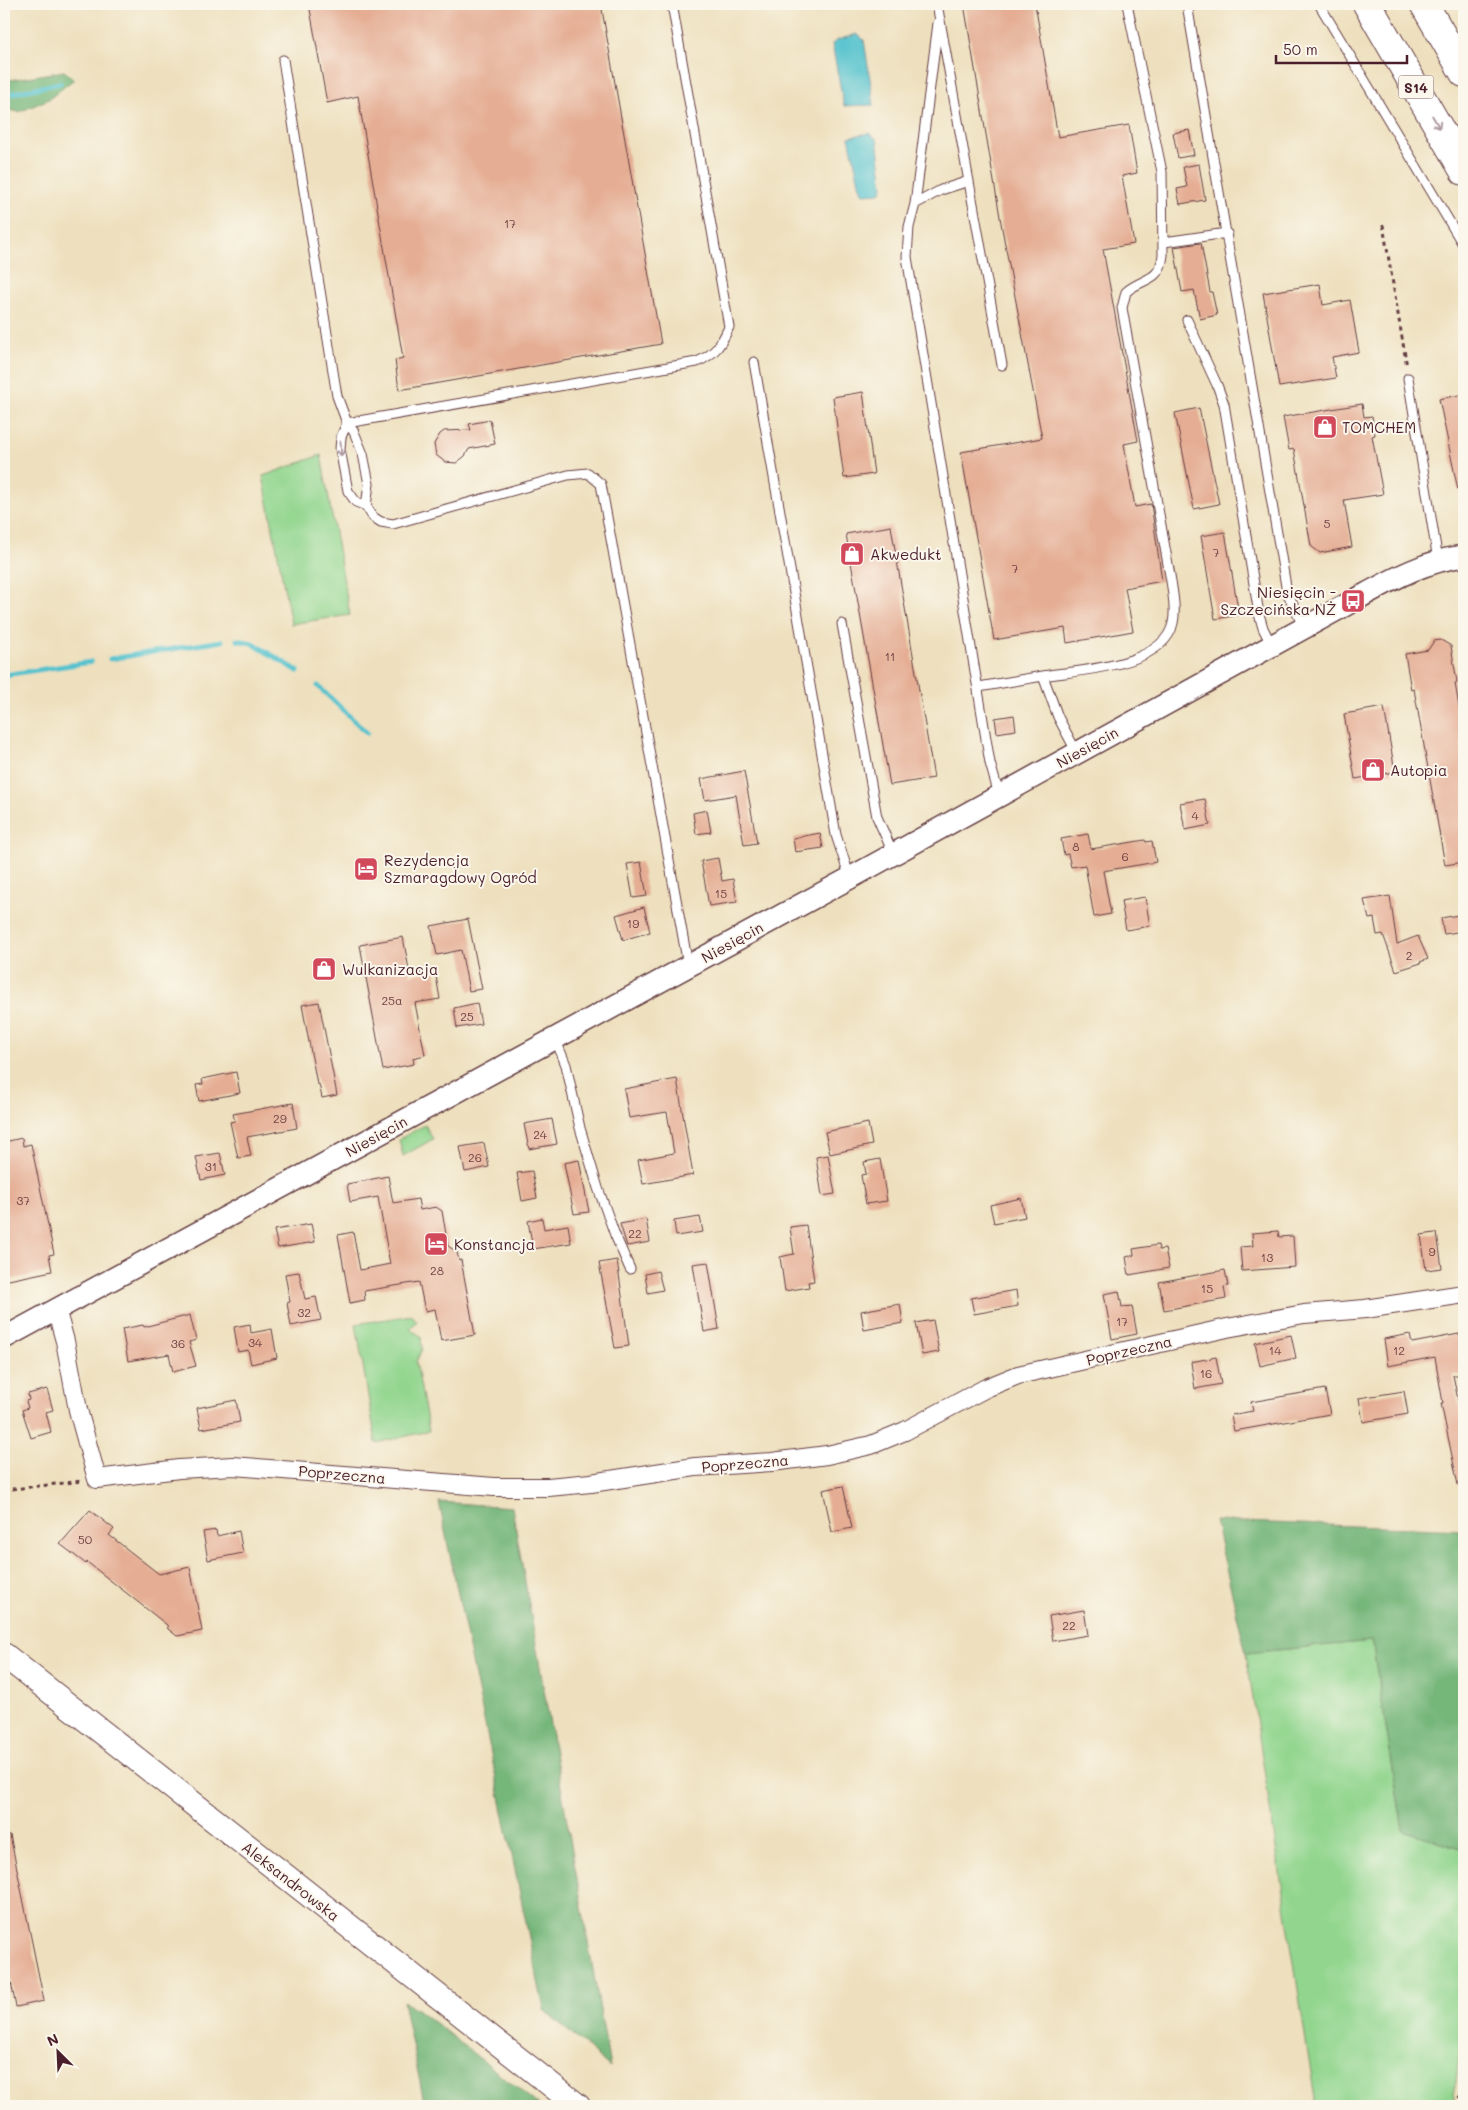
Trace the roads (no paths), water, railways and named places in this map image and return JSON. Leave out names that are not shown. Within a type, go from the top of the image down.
[{"type":"highway","name":"S14","points":[[1367,4],[1464,171]]},
{"type":"highway","points":[[1424,4],[1464,74]]},
{"type":"main road","name":"Aleksandrowska","points":[[4,1655],[578,2106]]},
{"type":"street","name":"Niesięcin","points":[[4,1338],[688,965],[850,879],[999,795],[1393,580],[1438,560],[1464,556]]},
{"type":"street","name":"Poprzeczna","points":[[56,1309],[65,1341],[78,1410],[97,1479],[179,1469],[233,1466],[494,1487],[548,1487],[591,1484],[694,1467],[772,1462],[818,1456],[871,1445],[905,1431],[986,1388],[1018,1375],[1227,1328],[1304,1314],[1364,1309],[1464,1294]]},
{"type":"lane","points":[[347,423],[697,362],[710,356],[722,344],[729,327],[672,4]]},
{"type":"lane","points":[[937,4],[1002,365]]},
{"type":"lane","points":[[979,687],[1122,663],[1139,658],[1162,643],[1173,623],[1171,581],[1122,308],[1126,292],[1152,278],[1158,272],[1163,260],[1164,242],[1162,172],[1127,4]]},
{"type":"lane","points":[[1187,4],[1287,592],[1304,628]]},
{"type":"lane","points":[[1319,4],[1464,246]]},
{"type":"lane","points":[[939,15],[915,204],[908,237],[908,267],[979,687],[990,763],[999,795]]},
{"type":"lane","points":[[283,60],[337,396],[347,423],[354,432],[363,454],[369,484],[366,506]]},
{"type":"lane","points":[[915,204],[941,190],[969,181]]},
{"type":"lane","points":[[1164,242],[1227,233]]},
{"type":"lane","points":[[1186,320],[1224,404],[1260,614],[1263,628],[1272,646]]},
{"type":"lane","points":[[754,362],[836,835],[850,879]]},
{"type":"lane","points":[[1408,378],[1438,560]]},
{"type":"lane","points":[[347,423],[341,437],[340,449],[348,491],[356,502],[366,506],[373,517],[381,522],[393,524],[568,475],[588,474],[601,484],[688,965]]},
{"type":"lane","points":[[842,624],[877,817],[893,854]]},
{"type":"lane","points":[[1043,676],[1058,717],[1077,753]]},
{"type":"lane","points":[[555,1038],[566,1065],[580,1128],[598,1188],[630,1269]]},
{"type":"water","points":[[857,34],[864,40],[874,105],[844,106],[832,44]]},
{"type":"water","points":[[869,133],[877,139],[883,187],[880,193],[863,194],[849,137]]},
{"type":"waterway","points":[[4,95],[60,83]]},
{"type":"waterway","points":[[237,640],[252,643],[298,671]]},
{"type":"waterway","points":[[110,659],[222,641]]},
{"type":"waterway","points":[[4,675],[91,662]]},
{"type":"waterway","points":[[318,686],[367,733]]},
{"type":"place","name":"TOMCHEM","points":[[1325,427]]},
{"type":"place","name":"Akwedukt","points":[[852,554]]},
{"type":"place","name":"Niesięcin - Szczecińska NŻ","points":[[1353,601]]},
{"type":"place","name":"Autopia","points":[[1373,770]]},
{"type":"place","name":"Rezydencja Szmaragdowy Ogród","points":[[366,869]]},
{"type":"place","name":"Wulkanizacja","points":[[324,969]]},
{"type":"place","name":"Konstancja","points":[[436,1244]]}]
